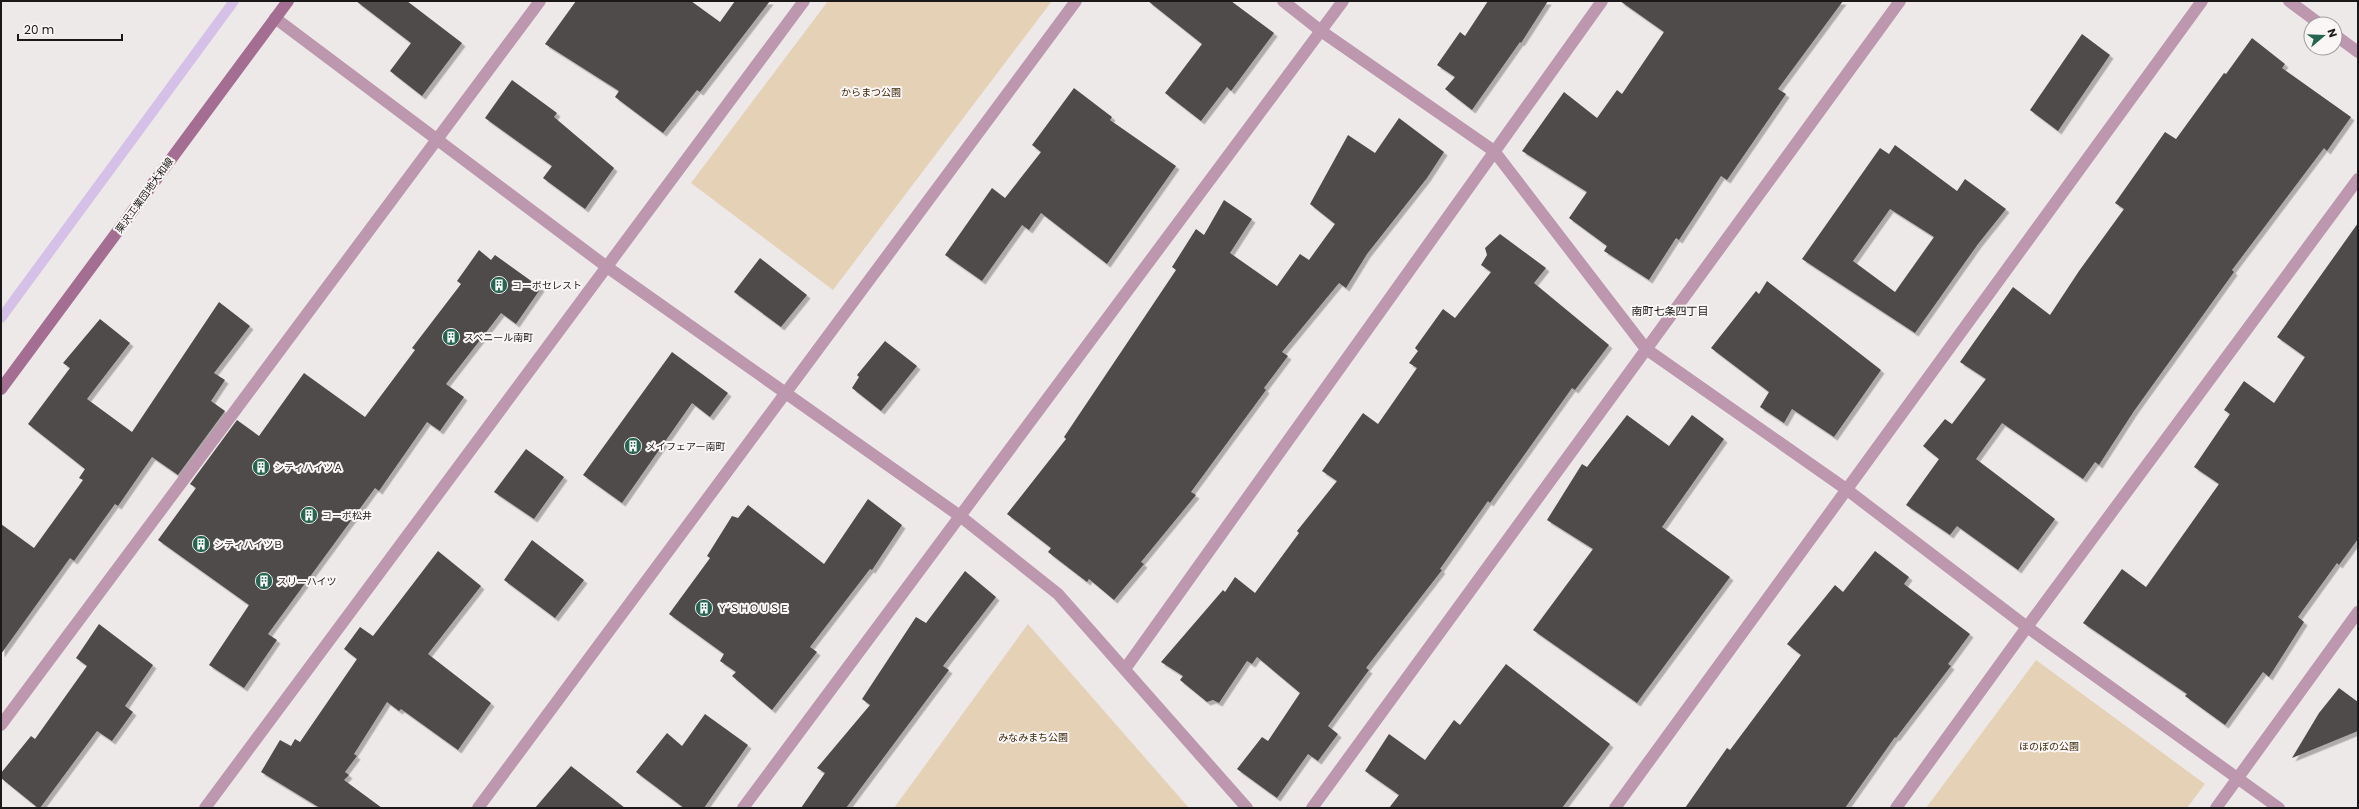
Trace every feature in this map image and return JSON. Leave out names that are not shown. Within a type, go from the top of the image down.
[{"type":"main road","name":"栗沢工業団地大和線","points":[[1,389],[288,1]]},
{"type":"street","points":[[1,726],[540,1]]},
{"type":"street","points":[[205,808],[804,1]]},
{"type":"street","points":[[478,808],[1076,1]]},
{"type":"street","points":[[1283,1],[1321,30],[1494,151],[1646,349],[1846,490],[2027,626],[2279,808]]},
{"type":"street","points":[[742,808],[1343,1]]},
{"type":"street","points":[[1125,670],[1602,1]]},
{"type":"street","points":[[1312,808],[1900,1]]},
{"type":"street","points":[[1615,808],[2202,1]]},
{"type":"street","points":[[2290,1],[2310,16]]},
{"type":"street","points":[[275,18],[607,267],[960,516],[1058,594],[1247,808]]},
{"type":"street","points":[[2343,41],[2358,52]]},
{"type":"street","points":[[1896,808],[2027,626],[2358,179]]},
{"type":"street","points":[[2216,808],[2358,612]]},
{"type":"green space","name":"からまつ公園","points":[[828,1],[1052,1],[833,290],[691,183]]},
{"type":"green space","name":"みなみまち公園","points":[[1028,624],[1189,808],[894,808]]},
{"type":"green space","name":"ほのぼの公園","points":[[2036,660],[2205,784],[2187,808],[1926,808]]},
{"type":"building","points":[[356,1],[407,1],[462,43],[422,96],[390,71],[411,43]]},
{"type":"building","points":[[576,1],[691,1],[720,22],[735,1],[770,1],[700,92],[697,90],[663,133],[615,97],[619,91],[545,44]]},
{"type":"building","points":[[1148,1],[1231,1],[1274,33],[1231,91],[1227,87],[1201,121],[1165,93],[1202,44]]},
{"type":"building","points":[[1488,1],[1548,1],[1521,43],[1520,42],[1472,110],[1445,89],[1455,77],[1437,65],[1460,32],[1465,36]]},
{"type":"building","points":[[1620,1],[1843,1],[1778,89],[1786,94],[1727,180],[1721,176],[1679,240],[1676,238],[1649,280],[1604,251],[1607,246],[1569,218],[1587,192],[1522,151],[1564,92],[1597,118],[1617,90],[1622,94],[1664,32]]},
{"type":"building","points":[[2082,34],[2110,55],[2058,131],[2030,110]]},
{"type":"building","points":[[2252,38],[2285,64],[2282,68],[2351,117],[2327,151],[2324,148],[2232,270],[2234,272],[2134,411],[2099,465],[2095,462],[2083,479],[2002,423],[1976,459],[2055,519],[2018,570],[1957,526],[1950,535],[1906,505],[1939,459],[1923,446],[1945,419],[1952,424],[1986,379],[1960,362],[2013,287],[2050,315],[2079,271],[2124,209],[2115,203],[2165,132],[2176,139],[2224,73],[2226,74]]},
{"type":"building","points":[[512,80],[557,113],[554,117],[614,168],[585,209],[543,178],[552,166],[485,118]]},
{"type":"building","points":[[1074,88],[1112,117],[1110,120],[1176,166],[1107,264],[1041,213],[1029,230],[1022,225],[982,281],[945,255],[992,188],[1005,198],[1041,152],[1032,145]]},
{"type":"building","points":[[1399,118],[1444,152],[1427,178],[1367,254],[1346,288],[1339,283],[1282,352],[1288,356],[1264,388],[1266,390],[1191,492],[1196,495],[1141,562],[1144,564],[1114,600],[1089,579],[1087,582],[1048,552],[1051,548],[1007,514],[1066,439],[1064,437],[1176,270],[1172,267],[1196,229],[1204,235],[1224,200],[1252,219],[1230,253],[1277,286],[1300,254],[1309,260],[1335,224],[1310,204],[1348,135],[1375,153]]},
{"type":"building","points":[[1895,145],[1957,191],[1965,179],[2006,209],[1978,244],[1915,333],[1802,259],[1880,148],[1889,154]],"holes":[[[1890,209],[1934,237],[1895,292],[1853,261]]]},
{"type":"building","points":[[2358,223],[2358,539],[2339,565],[2337,563],[2298,617],[2304,622],[2269,677],[2263,672],[2225,725],[2185,696],[2187,694],[2083,623],[2122,569],[2146,587],[2219,484],[2194,467],[2230,414],[2224,410],[2244,381],[2274,403],[2305,357],[2277,337]]},
{"type":"building","points":[[1500,234],[1546,268],[1534,283],[1609,345],[1575,390],[1572,388],[1490,503],[1488,501],[1440,569],[1442,570],[1366,668],[1369,670],[1328,726],[1338,734],[1318,761],[1308,754],[1277,798],[1237,769],[1262,737],[1268,741],[1300,693],[1257,657],[1252,664],[1247,661],[1219,703],[1213,700],[1207,702],[1180,680],[1183,676],[1161,662],[1223,590],[1225,592],[1235,577],[1255,593],[1299,533],[1297,531],[1337,481],[1322,471],[1363,413],[1378,424],[1417,368],[1409,363],[1418,351],[1415,348],[1443,309],[1455,318],[1491,272],[1481,265],[1487,255],[1485,248]]},
{"type":"building","points":[[479,250],[491,260],[495,255],[541,288],[516,324],[501,313],[446,384],[464,397],[440,431],[427,422],[379,491],[375,488],[268,634],[277,640],[244,688],[209,665],[249,605],[158,540],[196,488],[190,484],[237,420],[259,436],[304,373],[365,417],[415,350],[412,348],[461,284],[457,281]]},
{"type":"building","points":[[760,258],[807,295],[781,327],[734,292]]},
{"type":"building","points":[[1767,281],[1881,370],[1834,437],[1792,409],[1784,423],[1760,407],[1769,392],[1711,348],[1756,291],[1759,294]]},
{"type":"building","points":[[219,302],[250,326],[214,373],[225,380],[211,401],[225,411],[178,475],[152,457],[118,506],[115,504],[74,561],[70,558],[1,654],[1,524],[34,548],[83,480],[79,478],[85,469],[28,424],[70,368],[63,363],[100,319],[130,343],[87,399],[132,432]]},
{"type":"building","points":[[885,341],[917,366],[881,411],[852,388],[859,377],[857,375]]},
{"type":"building","name":"メイフェアー南町","points":[[672,352],[728,393],[710,417],[692,403],[622,503],[583,475]]},
{"type":"building","points":[[1627,415],[1669,446],[1692,415],[1724,439],[1662,527],[1730,577],[1637,703],[1533,630],[1593,549],[1547,520],[1582,464],[1587,467]]},
{"type":"building","points":[[526,449],[564,477],[534,519],[494,492]]},
{"type":"building","points":[[868,499],[902,525],[872,570],[870,569],[810,647],[817,652],[772,710],[732,676],[736,672],[720,661],[724,654],[669,614],[710,558],[707,556],[732,516],[738,518],[748,505],[824,564]]},
{"type":"building","points":[[532,540],[584,580],[555,618],[504,580]]},
{"type":"building","points":[[438,551],[481,586],[428,654],[491,703],[458,750],[401,709],[399,711],[387,702],[354,754],[357,756],[345,772],[349,775],[344,780],[382,808],[320,808],[261,772],[280,740],[291,746],[295,739],[300,742],[357,659],[344,649],[360,627],[373,636]]},
{"type":"building","points":[[1875,551],[1909,577],[1904,584],[1970,634],[1948,664],[1951,666],[1896,738],[1895,737],[1845,808],[1685,808],[1727,748],[1730,750],[1801,655],[1787,644],[1835,585],[1843,592]]},
{"type":"building","points":[[965,571],[996,597],[943,666],[949,670],[846,808],[801,808],[825,773],[817,768],[870,705],[862,699],[916,617],[926,623]]},
{"type":"building","points":[[99,624],[153,665],[125,706],[133,712],[112,741],[97,731],[40,808],[38,808],[1,778],[1,773],[31,736],[35,739],[87,666],[76,658]]},
{"type":"building","points":[[1506,664],[1610,744],[1562,808],[1389,808],[1399,795],[1365,771],[1389,734],[1425,760],[1454,720],[1460,725]]},
{"type":"building","points":[[2339,688],[2358,702],[2358,731],[2292,758],[2319,713]]},
{"type":"building","points":[[705,714],[748,745],[704,808],[684,808],[636,772],[667,733],[682,746]]},
{"type":"building","points":[[571,766],[625,808],[535,808]]},
{"type":"waterway","points":[[1,318],[234,1]]},
{"type":"place","name":"コーポセレスト","points":[[499,285]]},
{"type":"place","name":"スベニール南町","points":[[451,337]]},
{"type":"place","name":"メイフェアー南町","points":[[633,446]]},
{"type":"place","name":"シティハイツＡ","points":[[261,467]]},
{"type":"place","name":"コーポ松井","points":[[309,515]]},
{"type":"place","name":"シティハイツＢ","points":[[201,544]]},
{"type":"place","name":"スリーハイツ","points":[[264,581]]},
{"type":"place","name":"Ｙ’ＳＨＯＵＳＥ","points":[[704,608]]},
{"type":"district","name":"南町七条四丁目","points":[[1670,311]]}]
